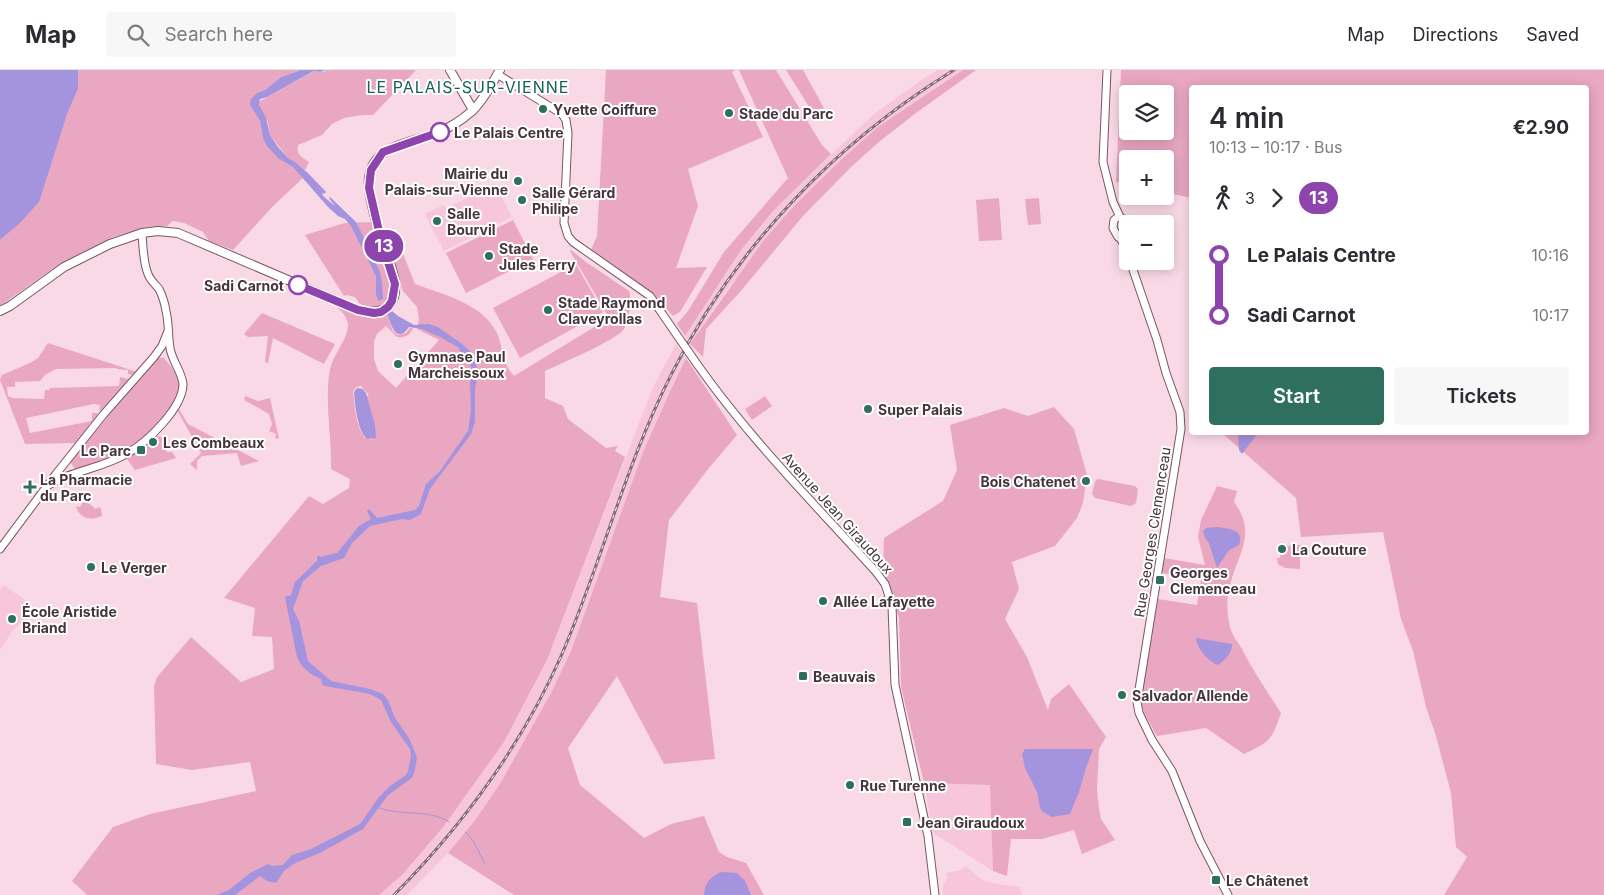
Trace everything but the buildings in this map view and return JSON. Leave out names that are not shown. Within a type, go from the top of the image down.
[{"type":"main road","points":[[450,70],[473,110]]},
{"type":"main road","points":[[0,312],[64,267],[105,247],[142,233],[158,230],[178,233],[358,310],[381,312],[392,301],[395,284],[381,240],[369,188],[371,170],[383,152],[437,133],[473,110],[499,72]]},
{"type":"street","points":[[1107,70],[1103,162],[1118,218],[1113,228],[1114,234],[1119,234]]},
{"type":"street","name":"Avenue Jean Giraudoux","points":[[499,72],[558,111],[566,120],[568,133],[564,223],[568,236],[587,253],[650,296],[711,385],[768,453],[885,584],[892,606],[895,685],[928,836],[935,895]]},
{"type":"street","points":[[46,488],[59,478],[104,464],[137,447],[176,406],[181,396],[183,384],[170,347],[166,310],[160,291],[149,277],[146,269],[142,233]]},
{"type":"street","name":"Rue Georges Clemenceau","points":[[1133,270],[1180,412],[1182,429],[1137,702],[1139,712],[1152,740],[1172,771],[1200,841],[1228,895]]},
{"type":"street","points":[[0,549],[103,415],[162,346],[169,329]]},
{"type":"street","points":[[67,462],[67,466],[72,473]]},
{"type":"shaded area","points":[[0,70],[78,70],[78,89],[67,114],[39,202],[18,225],[0,240]]},
{"type":"shaded area","points":[[78,70],[301,70],[281,77],[265,90],[257,93],[250,105],[260,121],[263,138],[279,159],[293,167],[304,177],[273,206],[233,250],[209,241],[203,232],[184,223],[173,221],[167,226],[147,227],[113,237],[52,269],[0,306],[0,240],[18,225],[78,89]]},
{"type":"shaded area","points":[[301,70],[324,70],[321,72],[314,71],[260,99],[259,104],[266,118],[270,135],[278,147],[288,158],[308,173],[326,192],[324,194],[322,192],[323,196],[335,206],[330,197],[356,222],[380,272],[383,299],[379,301],[376,295],[376,276],[351,226],[345,219],[338,216],[328,207],[293,167],[279,159],[267,146],[263,138],[260,121],[250,105],[251,99],[257,93],[265,90],[281,77]]},
{"type":"shaded area","points":[[416,70],[373,115],[344,118],[332,124],[322,135],[298,145],[300,155],[309,162],[305,170],[288,158],[270,135],[268,123],[258,102],[315,71]]},
{"type":"shaded area","points":[[606,70],[735,70],[732,72],[763,137],[688,169],[698,206],[676,268],[707,267],[680,312],[673,316],[655,296],[590,252],[597,236]]},
{"type":"shaded area","points":[[739,70],[776,70],[822,145],[831,154],[773,211],[741,250],[685,336],[677,324],[688,311],[724,252],[788,178]]},
{"type":"shaded area","points":[[786,70],[803,70],[824,108],[813,113]]},
{"type":"shaded area","points":[[938,70],[963,70],[878,127],[728,288],[690,344],[685,336],[741,250],[773,211],[873,115]]},
{"type":"shaded area","points":[[963,70],[976,70],[880,141],[851,167],[803,216],[740,292],[706,329],[703,357],[690,344],[764,240],[796,204],[878,127]]},
{"type":"shaded area","points":[[1121,70],[1604,70],[1604,895],[1444,895],[1467,857],[1456,847],[1451,793],[1436,736],[1426,707],[1413,651],[1401,619],[1383,532],[1301,537],[1296,498],[1224,435],[1589,435],[1589,85],[1189,85],[1189,198],[1174,194],[1174,150],[1119,150],[1119,183],[1116,182],[1119,115],[1119,140],[1174,140],[1174,85],[1120,85]]},
{"type":"shaded area","points":[[495,184],[512,217],[444,251],[425,214],[443,205],[447,208]]},
{"type":"shaded area","points":[[999,198],[1002,240],[979,241],[976,200]]},
{"type":"shaded area","points":[[1039,198],[1041,224],[1028,225],[1025,199]]},
{"type":"shaded area","name":"Stade Jules Ferry","points":[[513,220],[533,259],[466,293],[446,253]]},
{"type":"shaded area","points":[[373,222],[392,286],[389,299],[378,307],[366,307],[360,304],[355,297],[344,296],[305,235],[345,223]]},
{"type":"shaded area","points":[[393,228],[415,284],[450,296],[482,314],[497,333],[507,366],[514,376],[609,318],[571,250],[629,291],[629,316],[624,329],[619,334],[575,358],[545,371],[545,398],[563,406],[568,419],[606,448],[618,446],[615,451],[625,457],[547,660],[504,742],[444,826],[404,873],[379,895],[87,895],[72,881],[113,827],[150,814],[256,791],[250,762],[192,770],[156,764],[154,686],[157,677],[191,637],[241,682],[274,669],[272,637],[252,636],[255,608],[224,598],[309,496],[323,504],[349,488],[350,479],[331,469],[328,381],[332,363],[345,337],[348,326],[344,314],[334,305],[372,316],[386,313],[393,331],[398,335],[406,333],[410,328],[413,328],[408,335],[397,337],[386,326],[377,334],[374,341],[374,359],[378,371],[396,388],[439,340],[417,329],[419,319],[417,307],[403,291],[384,236]],"holes":[[[361,386],[369,395],[367,396],[373,439],[365,438],[359,427],[353,391],[356,387]]]},
{"type":"shaded area","name":"Stade Raymond Claveyrollas","points":[[576,264],[603,312],[520,358],[493,308]]},
{"type":"shaded area","points":[[392,311],[414,325],[428,324],[438,327],[470,351],[478,372],[475,389],[475,422],[471,434],[430,489],[421,514],[410,520],[402,519],[370,526],[352,543],[344,558],[321,566],[303,581],[293,609],[299,621],[308,661],[331,681],[370,689],[383,694],[388,700],[395,718],[409,738],[417,757],[415,770],[412,778],[388,795],[363,829],[320,853],[295,863],[284,871],[276,883],[267,881],[260,876],[235,895],[217,895],[229,890],[250,873],[268,864],[272,866],[283,865],[292,855],[311,849],[360,824],[379,797],[390,786],[406,775],[408,771],[411,755],[410,749],[391,722],[381,700],[370,694],[325,686],[322,684],[321,679],[309,673],[301,664],[297,657],[285,597],[291,595],[295,582],[317,561],[319,555],[320,557],[337,553],[359,526],[371,519],[367,511],[369,509],[377,518],[415,510],[419,506],[426,484],[440,471],[468,431],[471,410],[470,384],[472,371],[469,358],[462,355],[458,347],[422,329],[409,327],[405,332],[398,334],[387,314]]},
{"type":"shaded area","points":[[262,313],[335,344],[324,364],[273,338],[268,363],[265,362],[268,336],[248,337],[244,334]]},
{"type":"shaded area","points":[[48,343],[137,372],[133,375],[128,374],[128,370],[116,368],[56,369],[45,375],[40,381],[15,382],[15,387],[7,387],[8,396],[12,398],[44,399],[45,390],[50,388],[119,386],[120,377],[129,379],[101,410],[99,410],[100,405],[94,404],[26,418],[30,433],[92,421],[92,413],[97,413],[98,414],[75,443],[25,444],[0,380],[2,375],[38,358]]},
{"type":"shaded area","points":[[676,344],[686,358],[643,452],[571,651],[551,693],[501,782],[476,819],[448,853],[407,895],[379,895],[404,873],[444,826],[504,742],[547,660],[653,387]]},
{"type":"shaded area","points":[[158,357],[164,358],[179,380],[179,388],[171,408],[147,435],[126,451],[112,458],[75,469],[70,462]]},
{"type":"shaded area","points":[[686,358],[737,435],[669,520],[660,597],[697,603],[715,759],[664,764],[617,676],[568,748],[580,785],[644,838],[671,824],[704,816],[719,852],[727,857],[746,863],[764,895],[514,895],[448,853],[476,819],[501,782],[551,693],[571,651],[643,452]]},
{"type":"shaded area","points":[[357,388],[363,389],[366,393],[375,425],[376,438],[367,439],[361,430],[354,397],[354,392]]},
{"type":"shaded area","points":[[245,396],[258,401],[270,398],[279,439],[275,438],[276,434],[269,431],[272,424],[269,414],[244,400]]},
{"type":"shaded area","points":[[765,396],[772,406],[752,420],[745,409]]},
{"type":"shaded area","points":[[1054,407],[1074,429],[1087,475],[1083,503],[1077,518],[1055,546],[1012,562],[1019,589],[1005,619],[1027,657],[1048,710],[1051,699],[1069,684],[1106,737],[1099,749],[1097,790],[1101,819],[1115,840],[1082,854],[1074,830],[1042,839],[1011,839],[1007,876],[993,871],[990,785],[924,783],[901,687],[899,618],[883,569],[884,538],[943,501],[957,470],[950,425],[1004,408],[1028,416]]},
{"type":"shaded area","points":[[179,409],[188,424],[259,461],[241,466],[237,453],[202,456],[197,461],[197,470],[190,464],[201,453],[177,410]]},
{"type":"shaded area","points":[[1238,435],[1256,435],[1242,454],[1239,450]]},
{"type":"shaded area","points":[[160,436],[166,443],[162,445],[167,452],[172,452],[176,458],[135,470],[127,459],[150,443],[155,437]]},
{"type":"shaded area","points":[[1098,479],[1135,486],[1138,489],[1136,503],[1131,506],[1095,498],[1092,494],[1095,481]]},
{"type":"shaded area","points":[[1217,486],[1237,491],[1234,502],[1241,514],[1245,534],[1244,544],[1233,574],[1228,596],[1230,627],[1281,713],[1275,730],[1268,740],[1244,754],[1206,728],[1157,736],[1144,713],[1140,698],[1158,599],[1197,605],[1201,580],[1162,573],[1164,558],[1205,565],[1198,537],[1201,520]]},
{"type":"shaded area","points":[[83,502],[96,509],[99,507],[102,516],[86,518],[80,514],[76,506],[80,507]]},
{"type":"shaded area","points":[[1217,527],[1235,531],[1240,536],[1240,540],[1239,545],[1229,550],[1217,568],[1203,531],[1206,528]]},
{"type":"shaded area","points":[[1301,545],[1300,569],[1285,568],[1278,564],[1277,558],[1280,558],[1281,546]]},
{"type":"shaded area","name":"École Aristide Briand","points":[[3,585],[33,605],[26,610],[29,614],[11,633],[0,650],[0,591]]},
{"type":"shaded area","points":[[1196,638],[1232,644],[1230,653],[1218,665],[1210,661],[1204,654],[1198,646]]},
{"type":"shaded area","points":[[1025,749],[1093,749],[1070,814],[1052,817],[1040,808],[1037,792],[1025,768],[1022,754]]},
{"type":"shaded area","points":[[924,783],[991,785],[993,871],[933,833]]},
{"type":"shaded area","points":[[965,866],[984,881],[1020,887],[1022,895],[943,895],[943,885],[947,879],[946,873],[961,870]]},
{"type":"shaded area","points":[[721,872],[737,873],[745,881],[751,895],[704,895],[705,887],[709,881]]},
{"type":"waterway","points":[[323,70],[329,70]]},
{"type":"waterway","points":[[377,807],[395,812],[432,815],[449,822]]},
{"type":"waterway","points":[[465,832],[474,843],[485,863]]},
{"type":"railway","points":[[394,895],[420,868],[467,812],[510,752],[529,720],[562,654],[590,584],[641,442],[656,407],[697,327],[726,283],[758,241],[792,202],[829,165],[910,99],[954,70]]},
{"type":"bus line","name":"13","points":[[298,285],[358,310],[374,313],[381,312],[388,307],[395,292],[395,284],[381,240],[369,188],[371,170],[383,152],[401,144],[440,132]]},
{"type":"place","name":"Yvette Coiffure","points":[[543,109]]},
{"type":"place","name":"Stade du Parc","points":[[729,113]]},
{"type":"place","name":"Le Palais Centre","points":[[440,132]]},
{"type":"place","name":"Mairie du Palais-sur-Vienne","points":[[518,181]]},
{"type":"place","name":"Salle Gérard Philipe","points":[[522,200]]},
{"type":"place","name":"Salle Bourvil","points":[[437,221]]},
{"type":"place","name":"Stade Jules Ferry","points":[[489,256]]},
{"type":"place","name":"Sadi Carnot","points":[[298,285]]},
{"type":"place","name":"Stade Raymond Claveyrollas","points":[[548,310]]},
{"type":"place","name":"Gymnase Paul Marcheissoux","points":[[398,364]]},
{"type":"place","name":"Super Palais","points":[[868,409]]},
{"type":"place","name":"Les Combeaux","points":[[153,442]]},
{"type":"place","name":"Le Parc","points":[[141,450]]},
{"type":"place","name":"Bois Chatenet","points":[[1086,481]]},
{"type":"place","name":"La Pharmacie du Parc","points":[[30,487]]},
{"type":"place","name":"La Couture","points":[[1282,549]]},
{"type":"place","name":"Le Verger","points":[[91,567]]},
{"type":"place","name":"Georges Clemenceau","points":[[1160,580]]},
{"type":"place","name":"Allée Lafayette","points":[[823,601]]},
{"type":"place","name":"École Aristide Briand","points":[[12,619]]},
{"type":"place","name":"Beauvais","points":[[803,676]]},
{"type":"place","name":"Salvador Allende","points":[[1122,695]]},
{"type":"place","name":"Rue Turenne","points":[[850,785]]},
{"type":"place","name":"Jean Giraudoux","points":[[907,822]]},
{"type":"place","name":"Le Châtenet","points":[[1216,880]]},
{"type":"district","name":"LE PALAIS-SUR-VIENNE","points":[[468,87]]}]
